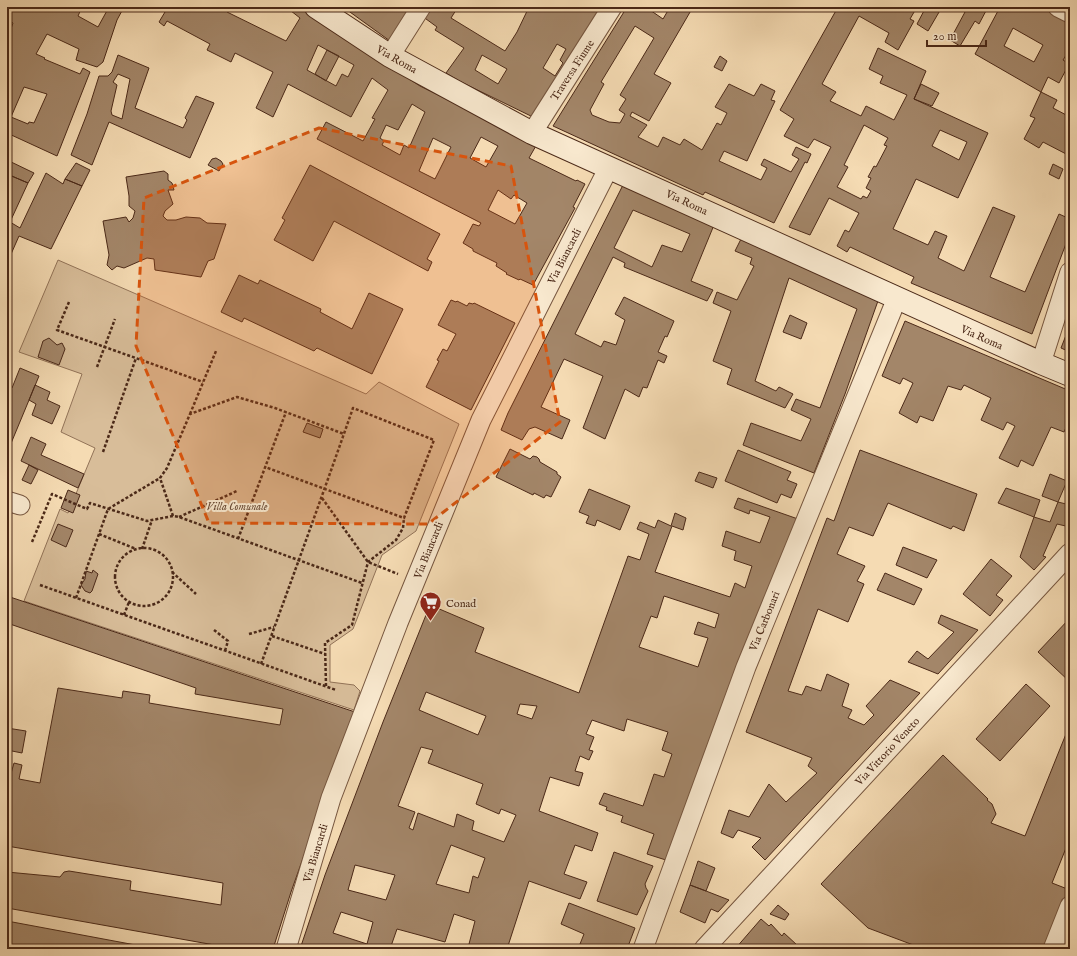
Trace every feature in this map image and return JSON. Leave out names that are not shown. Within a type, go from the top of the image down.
[{"type":"street","name":"Via Roma","points":[[316,7],[390,56],[532,133],[1070,375]]},
{"type":"street","points":[[390,56],[421,7]]},
{"type":"street","name":"Traversa Fiume","points":[[532,133],[612,7]]},
{"type":"street","points":[[1058,7],[1070,13]]},
{"type":"street","name":"Via Biancardi","points":[[286,949],[331,798],[415,580],[481,420],[609,167]]},
{"type":"street","points":[[1041,363],[1070,272]]},
{"type":"street","name":"Via Carbonari","points":[[643,949],[746,667],[897,298]]},
{"type":"street","name":"Via Vittorio Veneto","points":[[704,949],[1070,553]]},
{"type":"street","points":[[1053,949],[1070,906]]},
{"type":"path","points":[[69,302],[57,330],[203,382]]},
{"type":"path","points":[[97,367],[115,319]]},
{"type":"path","points":[[76,598],[108,509],[160,478],[167,468],[216,351]]},
{"type":"path","points":[[103,452],[136,358]]},
{"type":"path","points":[[190,414],[237,397],[286,412],[344,434]]},
{"type":"path","points":[[261,664],[353,408],[434,440],[404,518],[403,528],[396,540],[368,562],[352,625],[325,643],[326,686]]},
{"type":"path","points":[[238,539],[286,412]]},
{"type":"path","points":[[265,467],[404,518]]},
{"type":"path","points":[[160,478],[173,516]]},
{"type":"path","points":[[179,517],[237,491]]},
{"type":"path","points":[[32,542],[52,494],[87,509],[90,503],[146,521],[173,516],[179,517],[362,583]]},
{"type":"path","points":[[321,498],[368,562],[415,580]]},
{"type":"path","points":[[142,549],[152,520]]},
{"type":"path","points":[[99,534],[137,549]]},
{"type":"path","points":[[137,549],[155,550],[168,562],[172,572],[172,582],[169,591],[163,599],[154,605],[134,605],[119,592],[115,584],[117,566],[122,558],[129,552],[137,549]]},
{"type":"path","points":[[172,572],[196,594]]},
{"type":"path","points":[[40,585],[336,690]]},
{"type":"path","points":[[124,615],[129,602]]},
{"type":"path","points":[[249,634],[275,627]]},
{"type":"path","points":[[214,630],[228,641],[225,651]]},
{"type":"path","points":[[272,636],[325,654]]},
{"type":"highlighted area","points":[[319,128],[511,166],[560,422],[428,524],[209,523],[136,346],[144,198]]},
{"type":"green space","name":"Villa Comunale","points":[[58,260],[366,394],[379,382],[459,424],[416,531],[382,555],[353,629],[330,645],[330,682],[354,685],[360,691],[354,710],[24,601],[60,509],[68,513],[95,448],[61,432],[82,374],[19,352]]},
{"type":"building","points":[[7,7],[23,7],[32,9],[33,7],[82,7],[78,16],[98,27],[109,7],[124,7],[117,20],[103,62],[97,67],[76,60],[79,49],[47,34],[36,54],[45,58],[44,59],[80,74],[83,68],[90,72],[57,156],[7,133],[7,40],[13,23],[7,19]],"holes":[[[24,87],[47,94],[34,123],[29,122],[28,124],[11,117]]]},
{"type":"building","points":[[156,7],[231,7],[227,12],[286,41],[300,18],[286,7],[303,7],[319,20],[420,86],[537,144],[529,158],[585,184],[573,207],[575,208],[533,285],[506,274],[507,273],[496,266],[497,263],[473,251],[473,249],[463,243],[473,224],[479,226],[481,223],[317,139],[326,122],[363,141],[375,119],[372,118],[388,90],[372,78],[351,117],[288,84],[273,117],[256,108],[273,72],[235,53],[231,62],[207,50],[210,44],[167,21],[164,26],[159,22],[165,12]],"holes":[[[318,45],[354,65],[348,77],[342,74],[336,86],[307,70]],[[412,104],[425,112],[409,148],[404,145],[400,155],[382,145],[384,141],[380,138],[386,125],[398,130]],[[481,137],[498,146],[486,167],[470,158]],[[433,138],[451,147],[435,179],[419,171]],[[498,190],[511,199],[514,195],[527,203],[515,224],[488,210]]]},
{"type":"building","points":[[343,7],[412,7],[390,41]]},
{"type":"building","points":[[428,7],[458,7],[451,18],[505,51],[517,32],[529,7],[607,7],[535,118],[461,82],[446,73],[464,48],[435,30],[437,27],[422,16]],"holes":[[[557,44],[566,49],[560,60],[563,63],[555,76],[543,68]],[[482,55],[507,69],[498,84],[475,70]]]},
{"type":"building","points":[[627,7],[652,7],[650,10],[663,19],[670,7],[693,7],[654,74],[671,83],[649,121],[632,112],[630,116],[647,125],[638,137],[658,147],[663,137],[680,145],[684,139],[702,150],[717,123],[721,125],[727,113],[715,107],[729,84],[754,96],[761,84],[775,91],[771,100],[775,101],[747,161],[724,151],[719,161],[761,180],[767,168],[761,165],[764,159],[791,172],[799,159],[792,155],[796,147],[811,154],[807,163],[805,162],[774,223],[705,192],[703,195],[553,126]],"holes":[[[635,26],[654,38],[620,95],[626,99],[619,110],[625,114],[620,123],[609,122],[592,115],[590,110],[604,84],[601,82]]]},
{"type":"building","points":[[838,7],[887,7],[892,9],[893,7],[917,7],[910,19],[914,21],[898,50],[885,42],[889,33],[859,16],[822,84],[836,92],[830,101],[861,116],[866,106],[894,120],[907,95],[880,83],[883,76],[869,69],[878,48],[926,71],[914,99],[988,133],[958,198],[916,179],[893,229],[928,245],[935,231],[947,236],[938,258],[964,271],[993,207],[1015,216],[990,277],[1025,292],[1059,214],[1070,219],[1070,233],[1032,334],[911,283],[914,277],[850,247],[847,252],[837,246],[845,230],[849,232],[859,213],[829,198],[810,235],[789,227],[831,147],[814,139],[808,148],[784,136],[794,119],[780,110]],"holes":[[[864,125],[888,138],[884,145],[887,146],[876,167],[874,166],[868,177],[871,178],[866,188],[871,191],[867,198],[863,196],[861,199],[837,187],[848,167],[844,165]],[[940,130],[967,142],[959,160],[932,146]]]},
{"type":"building","points":[[926,7],[942,7],[928,31],[917,24]]},
{"type":"building","points":[[955,7],[988,7],[979,24],[975,21],[960,46],[950,40],[965,12]]},
{"type":"building","points":[[995,7],[1040,7],[1070,23],[1070,49],[1063,60],[1069,64],[1059,83],[1048,77],[1041,92],[975,54],[999,9]],"holes":[[[1013,28],[1043,45],[1034,62],[1004,46]]]},
{"type":"building","points":[[327,50],[339,56],[326,81],[315,74]]},
{"type":"building","points":[[118,55],[149,68],[135,108],[183,128],[187,120],[185,118],[196,96],[214,103],[190,158],[109,122],[92,165],[71,155],[87,114],[99,76],[108,76],[112,72]],"holes":[[[118,74],[130,79],[122,119],[112,115],[111,111],[117,85],[113,82]]]},
{"type":"building","points":[[720,56],[727,61],[722,71],[714,67]]},
{"type":"building","points":[[921,84],[939,93],[932,106],[914,99]]},
{"type":"building","points":[[1041,92],[1057,100],[1053,108],[1070,117],[1070,156],[1043,142],[1039,148],[1024,139],[1035,118],[1030,116]]},
{"type":"building","points":[[216,158],[223,164],[219,171],[208,165],[212,159]]},
{"type":"building","points":[[7,160],[34,173],[28,183],[7,174]]},
{"type":"building","points":[[76,163],[90,170],[82,186],[65,179]]},
{"type":"building","points":[[1053,164],[1063,169],[1059,179],[1049,174]]},
{"type":"building","points":[[310,165],[440,234],[427,259],[432,262],[428,271],[334,221],[313,261],[274,240],[285,220],[282,218]]},
{"type":"building","points":[[164,171],[168,174],[168,180],[172,183],[174,190],[168,190],[173,204],[165,211],[163,216],[167,220],[176,220],[186,217],[200,218],[207,223],[226,224],[214,259],[208,261],[201,277],[155,270],[154,259],[147,258],[124,268],[117,266],[112,270],[107,265],[109,255],[103,221],[126,217],[129,222],[133,218],[135,211],[129,206],[126,177]]},
{"type":"building","points":[[46,173],[63,184],[65,179],[82,186],[51,249],[19,236],[8,261],[7,174],[28,183],[10,222],[20,228]]},
{"type":"building","points":[[623,185],[714,225],[691,281],[713,290],[707,301],[624,267],[625,263],[613,257],[575,334],[601,347],[604,341],[616,345],[625,320],[615,314],[624,297],[674,321],[658,352],[667,356],[664,363],[658,360],[647,388],[643,387],[639,397],[625,389],[605,439],[583,428],[603,376],[564,359],[541,407],[570,420],[562,439],[535,427],[529,429],[522,440],[501,430],[508,413]],"holes":[[[633,210],[690,234],[682,252],[662,245],[652,267],[614,248]]]},
{"type":"building","points":[[742,237],[879,298],[845,394],[814,473],[743,445],[751,423],[801,441],[811,419],[791,410],[796,399],[820,408],[857,309],[789,278],[755,381],[776,391],[779,387],[793,394],[785,408],[727,384],[732,369],[713,361],[731,311],[713,303],[717,292],[737,300],[754,266],[750,264],[752,258],[735,251]]},
{"type":"building","points":[[239,275],[258,284],[260,280],[321,309],[320,312],[352,329],[369,293],[403,309],[372,374],[317,348],[314,351],[244,318],[242,322],[221,312]]},
{"type":"building","points":[[451,300],[467,306],[469,303],[474,303],[515,323],[471,410],[426,387],[439,361],[437,360],[443,349],[447,351],[456,334],[438,325]]},
{"type":"building","points":[[790,315],[807,323],[801,339],[783,332]]},
{"type":"building","points":[[905,321],[1070,391],[1070,418],[1064,432],[1051,427],[1033,466],[1021,460],[1018,467],[999,458],[1015,426],[1007,422],[1003,430],[981,420],[991,398],[964,385],[961,390],[948,386],[933,421],[920,416],[917,423],[899,413],[913,383],[903,378],[900,384],[882,376]]},
{"type":"building","points":[[1070,325],[1070,352],[1061,348]]},
{"type":"building","points":[[49,338],[57,345],[62,343],[65,349],[59,365],[38,357],[43,341]]},
{"type":"building","points":[[20,368],[39,376],[7,453],[7,386],[12,388]]},
{"type":"building","points":[[35,385],[50,392],[47,400],[60,406],[52,424],[32,415],[36,404],[29,400]]},
{"type":"building","points":[[307,423],[323,429],[320,438],[303,432]]},
{"type":"building","points":[[31,437],[46,444],[41,455],[84,474],[78,488],[21,461]]},
{"type":"building","points":[[510,449],[530,459],[533,456],[537,457],[540,462],[557,472],[557,474],[561,477],[551,497],[546,495],[544,498],[534,493],[533,495],[496,477]]},
{"type":"building","points":[[738,450],[791,472],[787,480],[797,484],[791,498],[781,494],[777,503],[725,481]]},
{"type":"building","points":[[860,450],[977,494],[964,531],[953,526],[951,529],[888,503],[873,536],[849,527],[837,554],[865,566],[857,581],[864,584],[848,622],[818,609],[788,691],[802,695],[806,686],[821,691],[827,674],[849,684],[842,706],[852,710],[848,718],[864,725],[874,715],[866,706],[890,680],[920,693],[765,860],[752,847],[761,838],[738,830],[733,838],[721,833],[729,810],[749,817],[769,784],[786,802],[817,773],[808,766],[812,758],[746,732],[827,518],[834,521]]},
{"type":"building","points":[[29,465],[38,470],[31,484],[22,480]]},
{"type":"building","points":[[699,472],[717,478],[713,488],[695,481]]},
{"type":"building","points":[[1050,474],[1067,481],[1058,502],[1042,496]]},
{"type":"building","points":[[1006,488],[1040,500],[1034,517],[998,503]]},
{"type":"building","points":[[589,489],[630,506],[620,530],[597,520],[595,526],[586,523],[589,516],[579,512]]},
{"type":"building","points":[[68,490],[80,495],[73,513],[61,508]]},
{"type":"building","points":[[738,498],[798,519],[669,861],[647,854],[654,834],[621,822],[623,816],[606,810],[607,807],[599,804],[604,793],[643,806],[654,774],[664,777],[672,754],[662,750],[668,732],[627,719],[624,731],[592,720],[586,734],[594,737],[589,750],[593,751],[589,760],[580,756],[575,771],[583,773],[579,786],[550,777],[539,811],[598,833],[592,851],[575,845],[564,874],[587,882],[580,899],[529,881],[507,949],[482,949],[469,944],[475,921],[454,914],[445,942],[397,929],[390,949],[300,949],[325,875],[383,722],[430,605],[484,628],[475,652],[579,693],[628,556],[640,560],[649,534],[637,529],[640,522],[655,528],[658,520],[671,526],[675,513],[686,518],[683,530],[672,526],[655,572],[730,597],[735,583],[745,588],[752,566],[734,560],[736,551],[722,546],[726,531],[760,543],[770,517],[750,510],[749,514],[734,508]],"holes":[[[664,596],[719,614],[715,628],[698,622],[694,634],[708,638],[698,667],[639,647],[651,616],[657,618]],[[426,692],[486,716],[478,735],[419,710]],[[520,704],[537,706],[532,719],[517,714]],[[421,747],[433,750],[428,763],[483,784],[476,804],[499,814],[501,809],[516,815],[504,842],[472,830],[474,821],[457,814],[454,827],[418,813],[413,830],[409,828],[415,812],[398,806]],[[451,845],[485,858],[478,878],[473,876],[469,893],[436,884]],[[355,865],[395,875],[386,900],[348,890]],[[341,912],[373,922],[367,944],[333,933]]]},
{"type":"building","points":[[1058,502],[1070,505],[1070,527],[1057,524],[1043,556],[1046,557],[1034,570],[1020,557],[1034,517],[1050,522]]},
{"type":"building","points":[[58,524],[73,530],[66,547],[51,540]]},
{"type":"building","points":[[903,547],[937,560],[927,578],[896,565]]},
{"type":"building","points":[[991,559],[1012,576],[996,595],[1003,600],[990,616],[963,594]]},
{"type":"building","points":[[93,570],[98,574],[90,593],[85,591],[81,585],[85,579],[86,571],[92,573]]},
{"type":"building","points":[[885,573],[922,589],[914,605],[877,590]]},
{"type":"building","points":[[7,596],[355,712],[291,892],[273,949],[237,949],[7,908],[7,872],[60,877],[64,872],[69,871],[131,881],[130,890],[221,905],[223,883],[7,846],[7,777],[10,777],[14,763],[22,765],[19,779],[40,783],[58,688],[122,698],[123,691],[150,695],[149,703],[280,725],[283,709],[195,694],[196,688],[7,623]]},
{"type":"building","points":[[941,615],[978,630],[938,674],[908,662],[917,651],[928,659],[954,632],[938,623]]},
{"type":"building","points":[[1070,618],[1070,682],[1038,652]]},
{"type":"building","points":[[1026,684],[1050,706],[1000,761],[976,739]]},
{"type":"building","points":[[1070,724],[1070,838],[1052,883],[1070,890],[1070,893],[1048,949],[924,949],[868,928],[821,884],[943,755],[992,804],[996,814],[991,823],[1025,836]]},
{"type":"building","points":[[7,728],[26,731],[22,753],[7,750]]},
{"type":"building","points":[[614,852],[653,866],[645,884],[648,891],[637,915],[597,901]]},
{"type":"building","points":[[698,861],[715,868],[706,891],[690,885]]},
{"type":"building","points":[[690,885],[729,900],[718,912],[711,909],[705,923],[680,912]]},
{"type":"building","points":[[569,903],[635,928],[627,949],[582,949],[584,945],[580,944],[584,934],[561,924]]},
{"type":"building","points":[[778,905],[789,914],[785,920],[770,914]]},
{"type":"building","points":[[761,919],[769,926],[771,924],[782,936],[784,933],[797,945],[793,949],[735,949]]},
{"type":"building","points":[[7,921],[157,949],[7,949]]},
{"type":"place","name":"Conad","points":[[430,622]]}]
